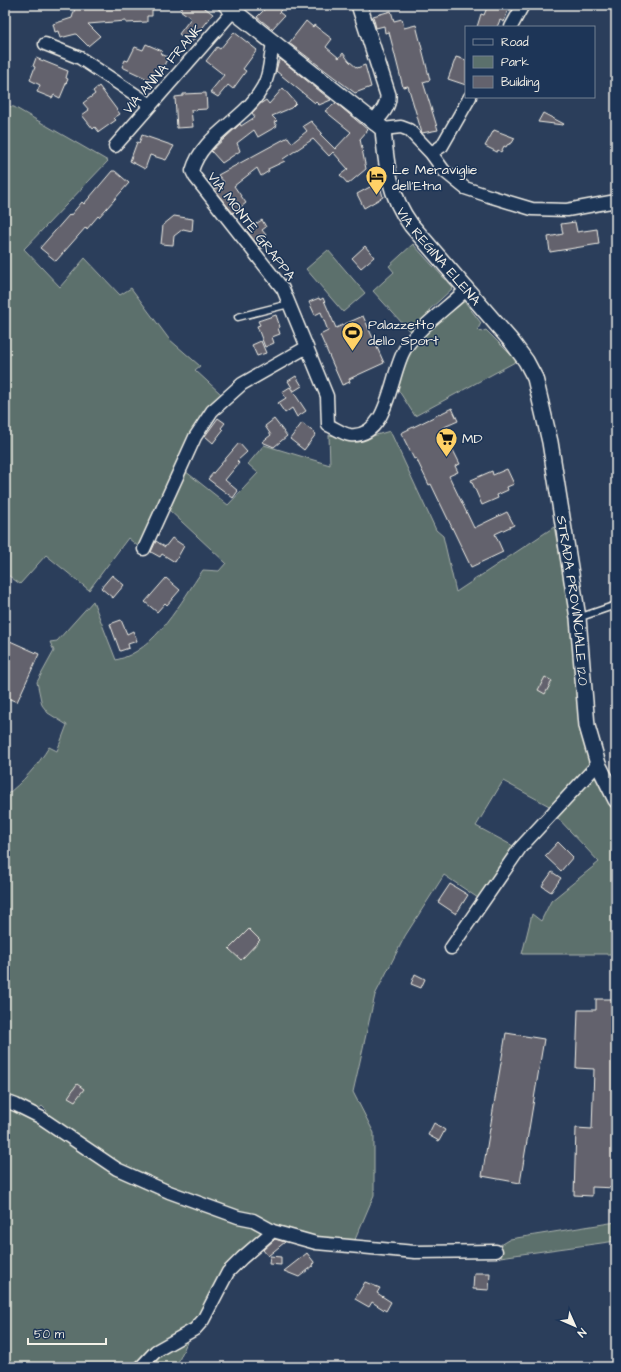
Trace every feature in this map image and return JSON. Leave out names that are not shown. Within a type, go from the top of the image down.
[{"type":"street","points":[[359,5],[388,95],[388,101],[378,126]]},
{"type":"street","points":[[512,26],[524,5]]},
{"type":"street","points":[[229,8],[378,126],[401,127],[409,130],[431,153],[444,171],[465,188],[532,209],[568,210],[616,201]]},
{"type":"street","name":"VIA ANNA FRANK","points":[[115,146],[229,8]]},
{"type":"street","name":"VIA MONTE GRAPPA","points":[[273,43],[266,82],[261,91],[248,106],[204,148],[196,159],[192,171],[195,177],[283,289],[327,396],[328,425],[349,435],[358,435],[366,432],[375,424],[382,415],[398,362],[404,350],[412,340],[466,290]]},
{"type":"street","points":[[45,44],[80,58],[150,105]]},
{"type":"street","points":[[431,153],[442,146],[469,98]]},
{"type":"street","name":"VIA REGINA ELENA","points":[[378,126],[395,200],[400,210],[526,361],[541,397]]},
{"type":"street","points":[[144,549],[195,437],[212,411],[242,384],[307,347]]},
{"type":"street","name":"STRADA PROVINCIALE 120","points":[[541,397],[550,442],[578,618],[587,726],[598,764],[616,800]]},
{"type":"street","points":[[451,948],[520,848],[598,764]]},
{"type":"street","points":[[5,1101],[40,1117],[117,1169],[169,1192],[238,1217],[253,1220],[273,1231],[316,1243],[415,1252],[496,1252]]},
{"type":"street","points":[[141,1367],[156,1351],[195,1329],[203,1320],[228,1272],[273,1231]]},
{"type":"lane","points":[[238,317],[289,304]]},
{"type":"lane","points":[[578,618],[616,606]]},
{"type":"green space","points":[[5,106],[14,107],[108,161],[24,249],[60,287],[85,258],[120,295],[131,288],[169,339],[200,366],[195,370],[221,394],[201,418],[175,465],[139,547],[128,538],[89,590],[46,555],[20,584],[5,573]]},
{"type":"green space","points":[[413,244],[453,288],[429,310],[433,315],[412,334],[373,291],[394,272],[389,266]]},
{"type":"green space","points":[[328,250],[365,293],[343,312],[306,269]]},
{"type":"green space","points":[[460,301],[465,302],[481,323],[478,329],[481,332],[486,330],[517,361],[415,416],[397,388],[409,348]]},
{"type":"green space","points":[[390,431],[436,530],[443,536],[456,592],[554,527],[574,626],[578,707],[592,765],[553,808],[503,781],[476,826],[515,847],[478,898],[444,875],[405,936],[375,995],[353,1092],[374,1133],[374,1195],[354,1242],[304,1236],[223,1207],[119,1164],[45,1115],[47,1111],[42,1106],[36,1111],[5,1097],[5,796],[29,773],[49,747],[57,751],[67,725],[48,713],[42,705],[37,682],[54,651],[50,642],[57,641],[93,601],[116,660],[130,655],[155,636],[176,610],[203,570],[219,571],[226,563],[168,509],[185,471],[228,505],[258,473],[248,464],[264,445],[330,465],[329,435],[362,439]]},
{"type":"green space","points":[[595,773],[616,813],[616,954],[522,954],[532,914],[541,921],[551,901],[599,862],[556,816]]},
{"type":"green space","points":[[5,1105],[16,1107],[109,1170],[131,1182],[226,1218],[252,1224],[264,1231],[225,1271],[207,1306],[193,1324],[135,1367],[5,1367]]},
{"type":"green space","points":[[616,1222],[616,1241],[500,1257],[500,1245],[510,1239]]},
{"type":"green space","points":[[188,1340],[176,1367],[148,1367],[157,1355]]},
{"type":"building","points":[[76,5],[152,6],[152,16],[147,16],[147,22],[126,23],[126,21],[88,24],[100,36],[88,46],[76,34],[60,38],[58,31],[55,32],[53,24],[72,18]]},
{"type":"building","points":[[184,5],[201,5],[213,14],[191,43],[179,34],[191,18],[180,10]]},
{"type":"building","points":[[269,5],[286,5],[279,12],[284,16],[272,29],[257,17]]},
{"type":"building","points":[[488,5],[510,5],[504,22],[500,20],[497,26],[477,26],[481,14],[484,15]]},
{"type":"building","points":[[391,11],[394,21],[402,19],[404,28],[416,25],[430,80],[423,82],[438,130],[422,133],[408,86],[403,87],[389,32],[385,33],[384,26],[376,28],[373,16]]},
{"type":"building","points":[[306,21],[313,27],[314,25],[332,39],[326,47],[339,58],[343,53],[357,68],[365,65],[371,87],[355,93],[289,43]]},
{"type":"building","points":[[234,32],[257,50],[243,69],[246,71],[233,89],[228,85],[218,97],[210,92],[224,75],[206,61],[217,47],[220,49]]},
{"type":"building","points":[[146,44],[162,51],[161,54],[168,57],[159,76],[157,75],[154,82],[122,67],[125,60],[128,61],[135,47],[143,50]]},
{"type":"building","points":[[456,57],[465,60],[465,85],[448,79]]},
{"type":"building","points":[[36,58],[68,71],[66,78],[68,79],[60,98],[54,95],[52,98],[37,92],[40,85],[30,80],[35,67],[33,66]]},
{"type":"building","points":[[280,59],[331,100],[319,105],[316,102],[315,103],[276,71]]},
{"type":"building","points":[[99,86],[120,114],[114,118],[116,120],[99,132],[95,127],[93,129],[82,115],[89,110],[83,103],[95,94],[93,91]]},
{"type":"building","points":[[283,88],[296,103],[291,108],[272,116],[277,121],[274,122],[277,126],[258,137],[254,130],[237,143],[240,151],[222,163],[211,151],[240,124],[241,126],[255,117],[252,113],[260,104],[266,100],[269,104]]},
{"type":"building","points":[[206,93],[207,109],[191,110],[193,127],[177,128],[175,97],[183,96],[183,94]]},
{"type":"building","points":[[336,103],[368,130],[360,139],[366,169],[348,184],[340,175],[348,169],[333,152],[329,156],[313,139],[283,159],[285,161],[268,169],[269,171],[261,176],[257,168],[234,186],[246,203],[233,213],[214,190],[224,182],[218,175],[288,137],[292,143],[307,131],[303,126],[311,121],[322,133],[320,134],[335,149],[351,132],[325,111]]},
{"type":"building","points":[[543,113],[564,124],[538,122]]},
{"type":"building","points":[[494,130],[515,138],[512,143],[506,147],[504,146],[501,152],[498,150],[497,152],[485,146]]},
{"type":"building","points":[[142,135],[174,146],[166,160],[150,155],[145,169],[130,161],[137,142],[139,143]]},
{"type":"building","points":[[112,171],[115,171],[129,183],[99,217],[98,216],[87,229],[86,227],[56,261],[40,248],[82,202],[84,204]]},
{"type":"building","points":[[379,182],[383,197],[364,208],[357,194]]},
{"type":"building","points":[[174,216],[193,219],[192,231],[183,229],[174,236],[173,245],[161,244],[163,225]]},
{"type":"building","points":[[262,220],[266,227],[262,230],[266,235],[263,237],[267,245],[261,249],[246,230]]},
{"type":"building","points":[[575,222],[577,232],[597,229],[599,244],[550,252],[548,237],[563,234],[561,224]]},
{"type":"building","points":[[365,246],[374,257],[361,268],[352,258]]},
{"type":"building","name":"Palazzetto dello Sport","points":[[319,298],[320,300],[323,298],[336,328],[363,316],[384,363],[349,379],[350,382],[342,385],[320,335],[328,331],[321,312],[315,315],[309,302]]},
{"type":"building","points":[[276,315],[280,327],[278,328],[280,334],[272,337],[274,343],[265,347],[257,326],[260,325],[258,321]]},
{"type":"building","points":[[261,341],[266,353],[257,356],[252,345]]},
{"type":"building","points":[[296,376],[302,386],[294,391],[288,381]]},
{"type":"building","points":[[290,387],[306,411],[297,417],[292,408],[285,413],[278,403],[286,398],[282,392]]},
{"type":"building","points":[[452,408],[458,421],[442,428],[460,464],[455,466],[458,472],[449,476],[474,528],[507,512],[514,525],[495,534],[503,552],[471,567],[431,484],[429,485],[416,458],[414,459],[401,433]]},
{"type":"building","points":[[218,418],[225,423],[221,428],[223,430],[213,443],[205,436]]},
{"type":"building","points":[[274,419],[287,436],[274,447],[262,442],[271,435],[265,426]]},
{"type":"building","points":[[302,423],[316,434],[304,450],[290,439]]},
{"type":"building","points":[[239,443],[247,452],[237,461],[239,463],[225,480],[238,491],[233,498],[208,479]]},
{"type":"building","points":[[507,469],[514,484],[507,487],[508,490],[497,495],[498,498],[482,505],[471,480],[492,471],[493,475]]},
{"type":"building","points":[[172,538],[184,546],[175,562],[162,554],[160,557],[151,552],[156,541],[165,547]]},
{"type":"building","points":[[112,575],[124,585],[113,598],[101,588]]},
{"type":"building","points":[[166,578],[180,590],[167,605],[165,603],[157,612],[145,602]]},
{"type":"building","points":[[121,620],[127,634],[133,631],[137,641],[128,644],[129,648],[120,651],[110,624]]},
{"type":"building","points":[[10,641],[39,654],[17,702],[5,697],[5,653]]},
{"type":"building","points":[[545,677],[552,681],[545,694],[538,690]]},
{"type":"building","points":[[558,842],[573,857],[561,871],[545,856]]},
{"type":"building","points":[[552,872],[561,878],[551,892],[542,886]]},
{"type":"building","points":[[450,884],[468,895],[456,914],[438,902]]},
{"type":"building","points":[[249,929],[260,940],[241,960],[229,949]]},
{"type":"building","points":[[415,974],[425,979],[421,988],[411,984]]},
{"type":"building","points":[[596,999],[616,999],[616,1188],[592,1187],[592,1196],[574,1195],[576,1128],[592,1129],[594,1069],[576,1068],[578,1010],[596,1010]]},
{"type":"building","points":[[506,1033],[544,1039],[520,1183],[482,1176]]},
{"type":"building","points":[[77,1084],[84,1089],[75,1101],[68,1097]]},
{"type":"building","points":[[434,1123],[445,1130],[439,1141],[428,1135]]},
{"type":"building","points":[[275,1239],[285,1242],[268,1256],[263,1250]]},
{"type":"building","points":[[307,1253],[314,1262],[313,1266],[299,1277],[284,1271]]},
{"type":"building","points":[[270,1256],[281,1257],[281,1265],[269,1264]]},
{"type":"building","points":[[474,1273],[490,1273],[489,1290],[473,1289]]},
{"type":"building","points":[[365,1282],[380,1288],[377,1293],[391,1302],[386,1311],[372,1302],[369,1307],[355,1299]]},
{"type":"place","name":"Le Meraviglie dell'Etna","points":[[376,196]]},
{"type":"place","name":"Palazzetto dello Sport","points":[[353,352]]},
{"type":"place","name":"MD","points":[[447,458]]}]
